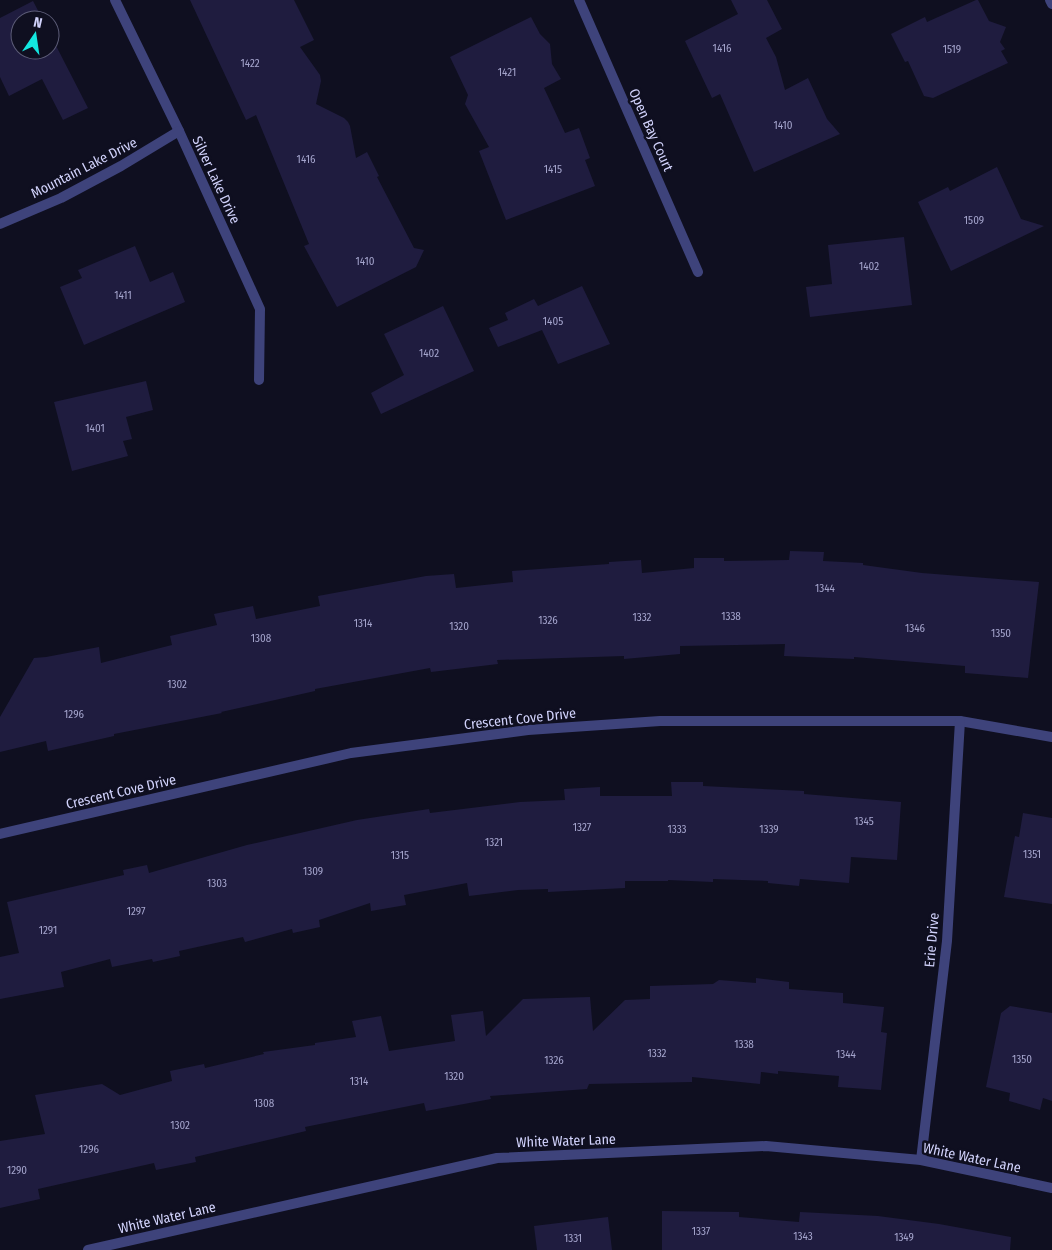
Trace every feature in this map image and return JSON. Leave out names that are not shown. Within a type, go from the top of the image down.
[{"type":"street","name":"Silver Lake Drive","points":[[115,0],[179,131],[260,309],[259,380]]},
{"type":"street","name":"Open Bay Court","points":[[579,0],[698,272]]},
{"type":"street","points":[[1050,0],[1052,4]]},
{"type":"street","name":"Mountain Lake Drive","points":[[0,224],[78,189],[179,131]]},
{"type":"street","name":"Crescent Cove Drive","points":[[0,834],[351,753],[528,730],[660,721],[960,721],[1052,737]]},
{"type":"street","name":"Erie Drive","points":[[921,1160],[947,941],[960,721]]},
{"type":"street","name":"White Water Lane","points":[[88,1250],[497,1158],[766,1146],[921,1160],[1052,1188]]},
{"type":"building","points":[[190,0],[294,0],[314,40],[300,47],[320,75],[321,81],[316,104],[344,118],[348,122],[356,158],[367,152],[379,176],[377,177],[414,248],[424,250],[416,267],[337,307],[304,246],[309,244],[256,115],[246,120]]},
{"type":"building","points":[[731,0],[767,0],[782,29],[766,38],[776,57],[785,90],[808,78],[827,119],[840,134],[754,172],[720,94],[712,98],[685,41],[738,14]]},
{"type":"building","points":[[978,0],[989,21],[1006,27],[1000,42],[1005,49],[1001,51],[1008,63],[933,98],[924,96],[908,61],[905,62],[891,34],[925,17],[927,22]]},
{"type":"building","points":[[33,1],[38,10],[16,10]]},
{"type":"building","points":[[10,13],[10,60],[60,60],[60,53],[88,108],[63,120],[42,79],[9,96],[0,77],[0,18]]},
{"type":"building","points":[[531,17],[540,34],[550,44],[552,64],[561,79],[544,88],[565,133],[579,128],[590,158],[585,160],[595,186],[506,220],[479,151],[489,147],[465,104],[468,95],[450,57]]},
{"type":"building","points":[[997,167],[1021,219],[1044,226],[951,271],[918,202],[948,187],[950,191]]},
{"type":"building","points":[[904,237],[912,305],[810,317],[806,287],[832,284],[828,245]]},
{"type":"building","points":[[135,246],[150,282],[173,272],[185,302],[84,345],[60,287],[82,278],[78,270]]},
{"type":"building","points":[[582,286],[610,344],[558,364],[542,330],[498,347],[489,328],[508,320],[505,313],[534,299],[538,306]]},
{"type":"building","points":[[443,306],[474,371],[381,414],[371,393],[404,375],[384,334]]},
{"type":"building","points":[[146,381],[153,410],[126,417],[132,439],[123,441],[128,456],[72,471],[54,402]]},
{"type":"building","points":[[790,551],[824,552],[823,561],[863,563],[863,565],[922,573],[1039,582],[1028,678],[965,673],[965,666],[854,657],[854,659],[784,656],[785,644],[680,646],[680,654],[624,659],[624,656],[497,660],[498,664],[431,672],[430,668],[315,689],[315,691],[222,713],[114,734],[114,736],[48,751],[46,741],[0,752],[0,717],[34,658],[99,647],[101,663],[172,645],[170,636],[217,625],[214,614],[253,606],[256,619],[320,606],[318,596],[426,576],[454,574],[456,588],[513,582],[512,571],[641,560],[642,573],[694,568],[694,558],[724,558],[724,561],[789,560]]},
{"type":"building","points":[[671,782],[703,782],[703,786],[804,791],[804,794],[901,802],[897,860],[851,857],[849,883],[800,879],[799,886],[768,883],[768,881],[713,879],[713,882],[625,881],[625,888],[548,892],[548,889],[518,890],[469,896],[467,883],[404,895],[406,905],[371,911],[370,903],[319,920],[320,927],[293,933],[292,929],[245,942],[243,937],[179,951],[180,956],[153,962],[152,959],[112,967],[110,959],[61,972],[64,987],[0,999],[0,957],[19,953],[7,902],[124,875],[123,870],[147,865],[149,873],[247,845],[357,820],[429,809],[430,813],[520,802],[565,800],[564,789],[600,787],[600,796],[672,796]]},
{"type":"building","points":[[1023,813],[1052,818],[1052,904],[1004,897],[1015,836],[1019,837]]},
{"type":"building","points":[[756,978],[789,982],[789,989],[843,993],[843,1003],[884,1007],[881,1032],[887,1033],[881,1090],[838,1087],[839,1076],[778,1071],[778,1074],[761,1072],[760,1084],[692,1077],[692,1082],[589,1084],[587,1089],[490,1096],[491,1099],[426,1111],[424,1103],[305,1127],[306,1131],[195,1157],[196,1162],[156,1170],[154,1163],[38,1189],[40,1199],[0,1208],[0,1141],[45,1134],[35,1095],[102,1084],[120,1095],[172,1081],[170,1071],[204,1064],[205,1068],[264,1054],[263,1052],[356,1037],[352,1021],[381,1016],[389,1051],[455,1041],[451,1015],[483,1011],[486,1036],[523,999],[590,997],[593,1031],[625,1000],[650,999],[650,986],[713,984],[719,980],[756,983]]},
{"type":"building","points":[[1010,1006],[1052,1013],[1052,1101],[1043,1098],[1040,1110],[1009,1101],[1010,1093],[986,1087],[1001,1013]]},
{"type":"building","points":[[662,1211],[739,1212],[739,1217],[799,1222],[800,1212],[878,1216],[939,1224],[1011,1237],[1010,1250],[662,1250]]},
{"type":"building","points":[[608,1217],[612,1250],[537,1250],[534,1226]]}]
